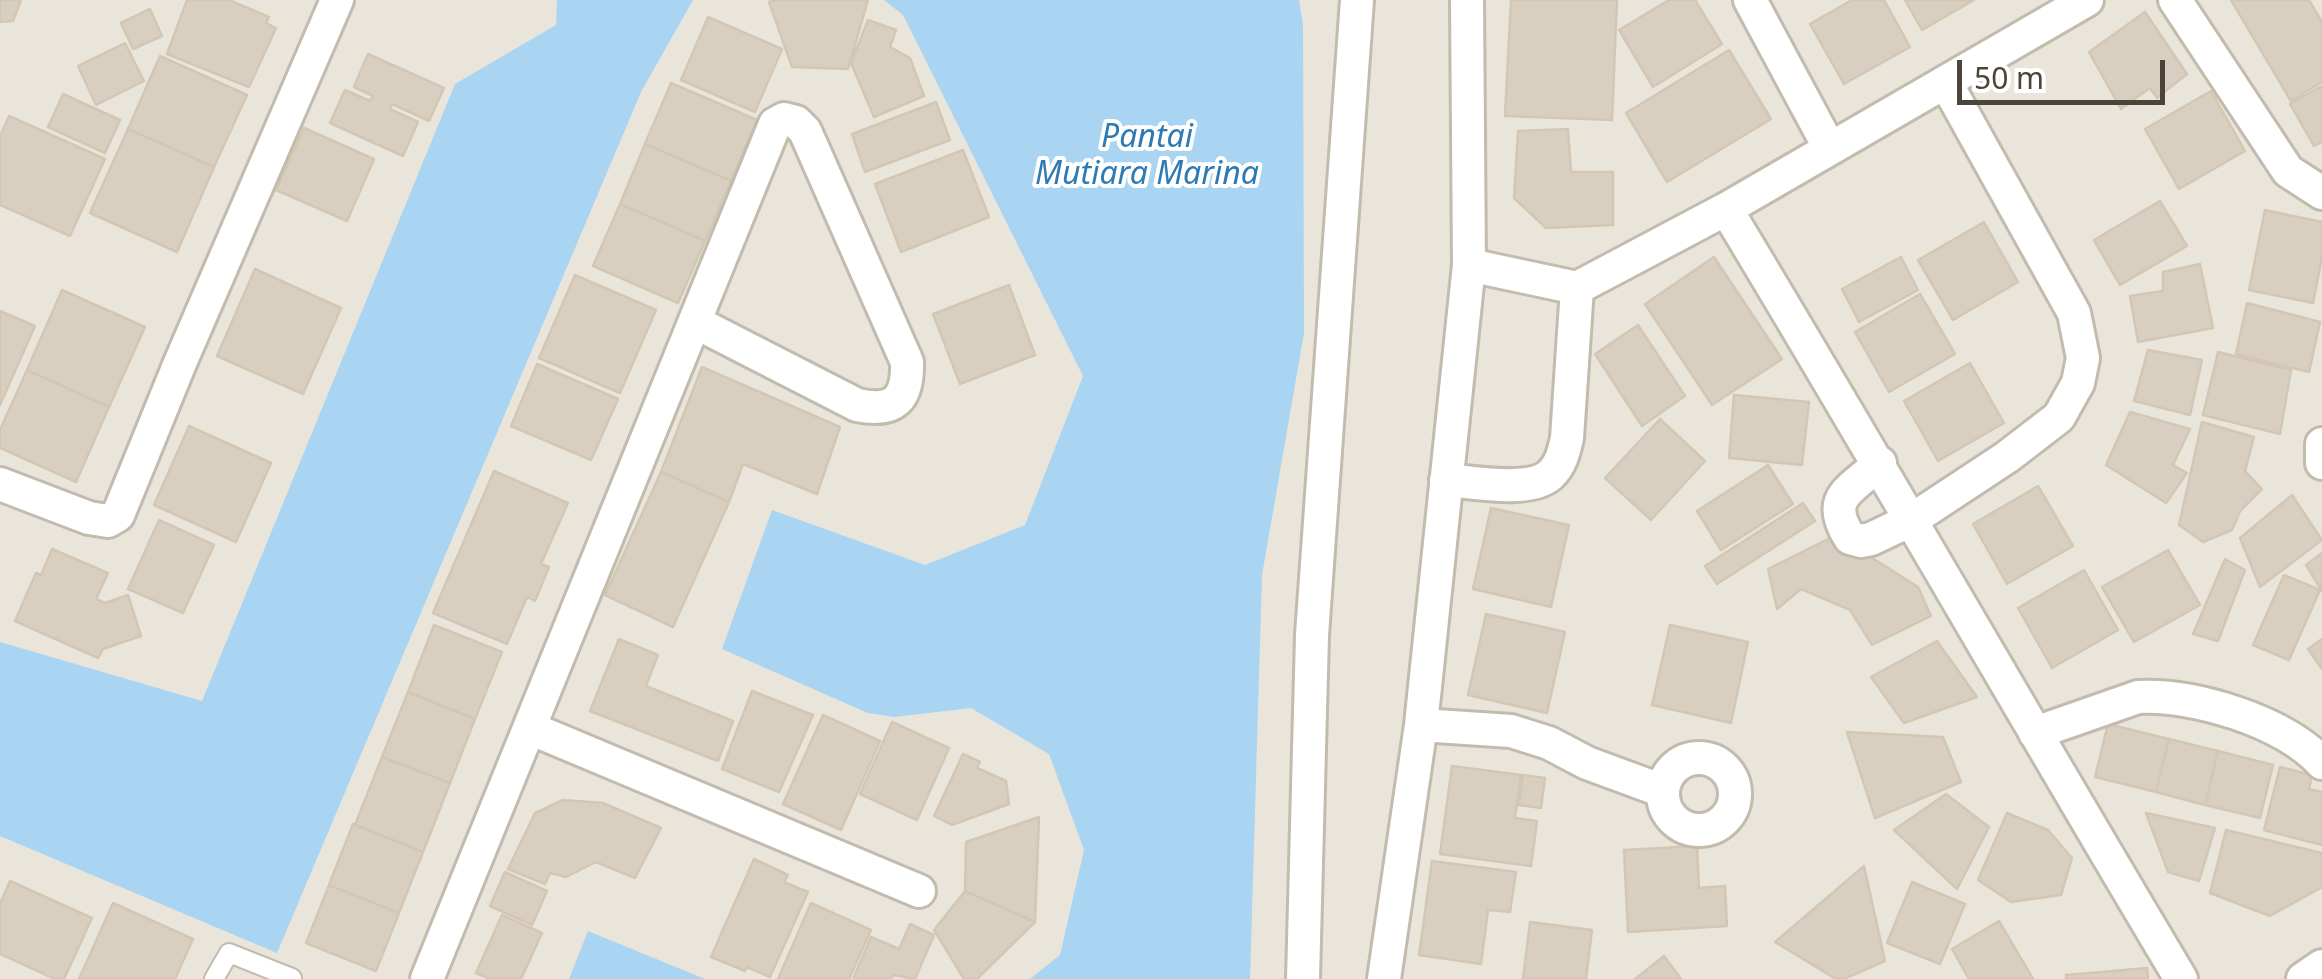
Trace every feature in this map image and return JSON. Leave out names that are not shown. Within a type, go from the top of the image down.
[{"type":"street","points":[[0,484],[102,522],[118,515],[336,0]]},
{"type":"street","points":[[1303,979],[1312,635],[1357,0]]},
{"type":"street","points":[[1384,979],[1421,724],[1469,264],[1467,0]]},
{"type":"street","points":[[1750,0],[1829,147]]},
{"type":"street","points":[[2176,0],[2288,171],[2322,193]]},
{"type":"street","points":[[1469,264],[1577,288],[1726,209],[1946,83],[2033,14],[2082,1]]},
{"type":"street","points":[[1880,464],[1836,507],[1838,519],[1850,538],[1862,541],[1913,519],[2058,418],[2078,382],[2082,358],[2074,313],[1946,83]]},
{"type":"street","points":[[428,979],[776,124],[784,118],[796,122],[805,131],[907,362],[908,383],[902,397],[892,405],[858,405],[697,322]]},
{"type":"street","points":[[1726,209],[2182,979]]},
{"type":"street","points":[[1446,480],[1522,485],[1539,482],[1552,474],[1568,438],[1577,288]]},
{"type":"street","points":[[2322,444],[2322,462]]},
{"type":"street","points":[[2035,733],[2138,698],[2156,696],[2214,708],[2280,731],[2322,762]]},
{"type":"street","points":[[1421,724],[1511,731],[1663,791]]},
{"type":"street","points":[[532,729],[918,891]]},
{"type":"street","points":[[2303,979],[2322,966]]},
{"type":"lane","points":[[214,979],[229,952],[292,978]]},
{"type":"shaded area","points":[[0,0],[2322,0],[2322,979],[0,979]]},
{"type":"water","points":[[557,0],[693,0],[641,92],[277,953],[0,836],[0,642],[202,701],[455,84],[556,25]]},
{"type":"water","name":"Pantai Mutiara Marina","points":[[884,0],[1299,0],[1303,25],[1304,333],[1262,575],[1250,979],[1030,979],[1060,955],[1084,850],[1049,754],[971,708],[894,717],[868,713],[722,649],[772,510],[925,565],[1025,525],[1083,376],[903,15]]},
{"type":"water","points":[[588,931],[705,979],[569,979]]},
{"type":"building","points":[[0,0],[21,0],[13,21],[0,22]]},
{"type":"building","points":[[187,0],[229,0],[269,17],[266,23],[276,28],[249,87],[167,54]]},
{"type":"building","points":[[868,0],[848,69],[792,67],[769,2]]},
{"type":"building","points":[[1511,0],[1617,0],[1612,120],[1505,116]]},
{"type":"building","points":[[1669,0],[1695,0],[1722,44],[1653,87],[1619,30]]},
{"type":"building","points":[[1852,0],[1884,0],[1910,47],[1844,84],[1810,24]]},
{"type":"building","points":[[1905,0],[1974,0],[1922,30]]},
{"type":"building","points":[[2231,0],[2309,0],[2322,22],[2322,82],[2291,101]]},
{"type":"building","points":[[150,9],[162,36],[133,49],[121,23]]},
{"type":"building","points":[[2145,12],[2187,74],[2157,98],[2150,88],[2121,109],[2089,52]]},
{"type":"building","points":[[708,17],[782,49],[755,112],[681,80]]},
{"type":"building","points":[[868,20],[896,30],[890,47],[910,58],[924,96],[874,117],[851,63]]},
{"type":"building","points":[[125,43],[144,81],[96,105],[78,66]]},
{"type":"building","points":[[1729,50],[1771,119],[1667,182],[1626,113]]},
{"type":"building","points":[[368,54],[444,88],[429,121],[392,104],[390,109],[418,122],[403,156],[330,123],[345,90],[370,101],[373,96],[354,87]]},
{"type":"building","points":[[160,56],[247,95],[214,167],[128,129]]},
{"type":"building","points":[[671,83],[757,120],[731,181],[645,144]]},
{"type":"building","points":[[2322,86],[2322,142],[2314,146],[2290,104]]},
{"type":"building","points":[[2211,91],[2245,151],[2179,189],[2145,129]]},
{"type":"building","points":[[63,94],[120,120],[105,153],[48,127]]},
{"type":"building","points":[[936,102],[950,140],[865,172],[852,134]]},
{"type":"building","points":[[9,116],[105,159],[70,236],[0,205],[0,137]]},
{"type":"building","points":[[304,128],[374,159],[347,221],[276,190]]},
{"type":"building","points":[[128,129],[214,167],[177,252],[90,213]]},
{"type":"building","points":[[1568,129],[1571,172],[1613,172],[1613,225],[1546,228],[1514,198],[1518,131]]},
{"type":"building","points":[[645,144],[731,181],[705,241],[620,204]]},
{"type":"building","points":[[963,150],[989,217],[901,252],[875,184]]},
{"type":"building","points":[[2160,201],[2187,246],[2120,285],[2094,240]]},
{"type":"building","points":[[620,204],[705,241],[678,303],[593,266]]},
{"type":"building","points":[[2265,210],[2322,222],[2322,257],[2313,303],[2249,290]]},
{"type":"building","points":[[1984,222],[2018,282],[1953,320],[1918,260]]},
{"type":"building","points":[[1714,257],[1782,359],[1712,405],[1645,304]]},
{"type":"building","points":[[1901,257],[1918,290],[1859,322],[1842,289]]},
{"type":"building","points":[[2200,264],[2213,328],[2138,342],[2130,296],[2163,291],[2163,272]]},
{"type":"building","points":[[255,269],[341,308],[303,394],[217,356]]},
{"type":"building","points":[[575,275],[656,310],[620,393],[539,358]]},
{"type":"building","points":[[1009,285],[1035,355],[960,384],[933,314]]},
{"type":"building","points":[[62,290],[145,327],[109,407],[27,370]]},
{"type":"building","points":[[1920,294],[1955,354],[1889,392],[1855,332]]},
{"type":"building","points":[[2247,303],[2320,322],[2309,372],[2236,354]]},
{"type":"building","points":[[0,311],[35,326],[0,405]]},
{"type":"building","points":[[1638,325],[1685,396],[1642,426],[1595,354]]},
{"type":"building","points":[[2148,350],[2202,360],[2190,415],[2134,401]]},
{"type":"building","points":[[2218,352],[2291,370],[2280,434],[2203,415]]},
{"type":"building","points":[[1970,363],[2004,423],[1938,461],[1904,401]]},
{"type":"building","points":[[537,364],[618,399],[591,460],[511,426]]},
{"type":"building","points":[[702,367],[840,427],[817,494],[743,464],[729,502],[661,472]]},
{"type":"building","points":[[27,370],[109,407],[76,482],[0,448],[0,430]]},
{"type":"building","points":[[1734,395],[1809,402],[1802,465],[1729,458]]},
{"type":"building","points":[[2130,412],[2190,429],[2173,465],[2187,473],[2166,503],[2106,465]]},
{"type":"building","points":[[1660,419],[1705,461],[1651,520],[1605,478]]},
{"type":"building","points":[[2202,422],[2254,437],[2245,471],[2262,489],[2240,511],[2232,530],[2203,542],[2179,525]]},
{"type":"building","points":[[189,426],[271,463],[236,542],[154,505]]},
{"type":"building","points":[[1768,465],[1793,504],[1721,550],[1697,511]]},
{"type":"building","points":[[494,471],[568,503],[541,564],[549,567],[535,601],[527,597],[507,644],[433,613]]},
{"type":"building","points":[[661,472],[729,502],[673,627],[605,595]]},
{"type":"building","points":[[2038,486],[2073,546],[2007,584],[1973,524]]},
{"type":"building","points":[[2292,495],[2322,540],[2260,587],[2240,538]]},
{"type":"building","points":[[1803,503],[1815,521],[1717,584],[1705,566]]},
{"type":"building","points":[[1491,508],[1569,525],[1551,607],[1473,589]]},
{"type":"building","points":[[159,520],[214,545],[183,613],[128,589]]},
{"type":"building","points":[[1836,535],[1918,587],[1931,616],[1872,645],[1850,610],[1801,589],[1777,609],[1768,569]]},
{"type":"building","points":[[52,549],[108,573],[96,599],[105,603],[128,595],[141,636],[103,649],[98,658],[15,621],[36,573],[41,575]]},
{"type":"building","points":[[2168,550],[2200,605],[2134,642],[2102,587]]},
{"type":"building","points":[[2322,553],[2322,591],[2306,565]]},
{"type":"building","points":[[2225,559],[2245,570],[2218,641],[2193,634]]},
{"type":"building","points":[[2084,570],[2118,630],[2052,668],[2018,608]]},
{"type":"building","points":[[2284,575],[2320,590],[2289,660],[2253,645]]},
{"type":"building","points":[[1486,614],[1565,632],[1547,713],[1468,695]]},
{"type":"building","points":[[434,625],[502,652],[475,719],[408,692]]},
{"type":"building","points":[[1670,625],[1748,642],[1731,723],[1652,705]]},
{"type":"building","points":[[619,639],[658,655],[646,686],[733,721],[718,761],[590,711]]},
{"type":"building","points":[[2322,639],[2322,669],[2308,649]]},
{"type":"building","points":[[1937,641],[1977,697],[1904,723],[1871,677]]},
{"type":"building","points":[[752,691],[813,715],[779,792],[722,769]]},
{"type":"building","points":[[408,692],[475,719],[450,783],[382,757]]},
{"type":"building","points":[[823,715],[880,741],[841,830],[783,804]]},
{"type":"building","points":[[892,722],[949,748],[917,820],[860,794]]},
{"type":"building","points":[[2108,724],[2169,739],[2156,792],[2095,777]]},
{"type":"building","points":[[1847,732],[1943,737],[1961,782],[1875,818]]},
{"type":"building","points":[[2169,739],[2218,751],[2205,805],[2156,792]]},
{"type":"building","points":[[2218,751],[2273,765],[2260,818],[2205,805]]},
{"type":"building","points":[[963,754],[980,762],[977,768],[1006,781],[1009,804],[952,825],[934,816]]},
{"type":"building","points":[[382,757],[450,783],[423,852],[355,825]]},
{"type":"building","points":[[1452,766],[1521,775],[1515,818],[1537,821],[1531,866],[1440,854]]},
{"type":"building","points":[[2280,767],[2312,775],[2309,789],[2322,792],[2322,845],[2264,830]]},
{"type":"building","points":[[1523,775],[1545,778],[1541,808],[1519,805]]},
{"type":"building","points":[[1946,794],[1989,827],[1957,889],[1894,830]]},
{"type":"building","points":[[563,800],[603,803],[661,828],[635,878],[596,862],[566,877],[550,873],[545,884],[508,869],[535,813]]},
{"type":"building","points":[[2007,813],[2048,830],[2072,858],[2061,895],[2011,902],[1978,880]]},
{"type":"building","points":[[2146,813],[2215,828],[2199,881],[2168,872]]},
{"type":"building","points":[[1039,817],[1035,922],[965,891],[966,842]]},
{"type":"building","points":[[353,824],[423,852],[399,913],[329,885]]},
{"type":"building","points":[[2226,830],[2322,853],[2322,887],[2270,916],[2210,893]]},
{"type":"building","points":[[1697,846],[1699,888],[1725,886],[1727,926],[1628,932],[1624,850]]},
{"type":"building","points":[[754,859],[788,875],[784,882],[808,892],[770,977],[711,957]]},
{"type":"building","points":[[1432,861],[1516,872],[1510,912],[1488,910],[1481,964],[1419,955]]},
{"type":"building","points":[[1864,866],[1885,961],[1836,979],[1775,942]]},
{"type":"building","points":[[505,872],[547,891],[532,925],[490,906]]},
{"type":"building","points":[[10,881],[92,918],[64,979],[55,979],[0,954],[0,904]]},
{"type":"building","points":[[1912,882],[1965,904],[1940,964],[1887,943]]},
{"type":"building","points":[[329,885],[399,913],[376,971],[306,943]]},
{"type":"building","points":[[965,891],[1035,922],[977,979],[964,979],[934,930]]},
{"type":"building","points":[[113,903],[193,939],[175,979],[79,979]]},
{"type":"building","points":[[811,903],[871,930],[849,979],[778,979]]},
{"type":"building","points":[[502,915],[542,933],[521,979],[490,979],[476,973]]},
{"type":"building","points":[[1999,921],[2033,979],[1969,979],[1952,949]]},
{"type":"building","points":[[1530,922],[1592,930],[1586,979],[1523,979]]},
{"type":"building","points":[[910,924],[934,935],[915,979],[893,975],[891,979],[853,979],[871,937],[899,949]]},
{"type":"building","points":[[1664,956],[1681,979],[1635,979]]},
{"type":"building","points":[[2147,968],[2148,979],[2066,979],[2066,975]]}]
